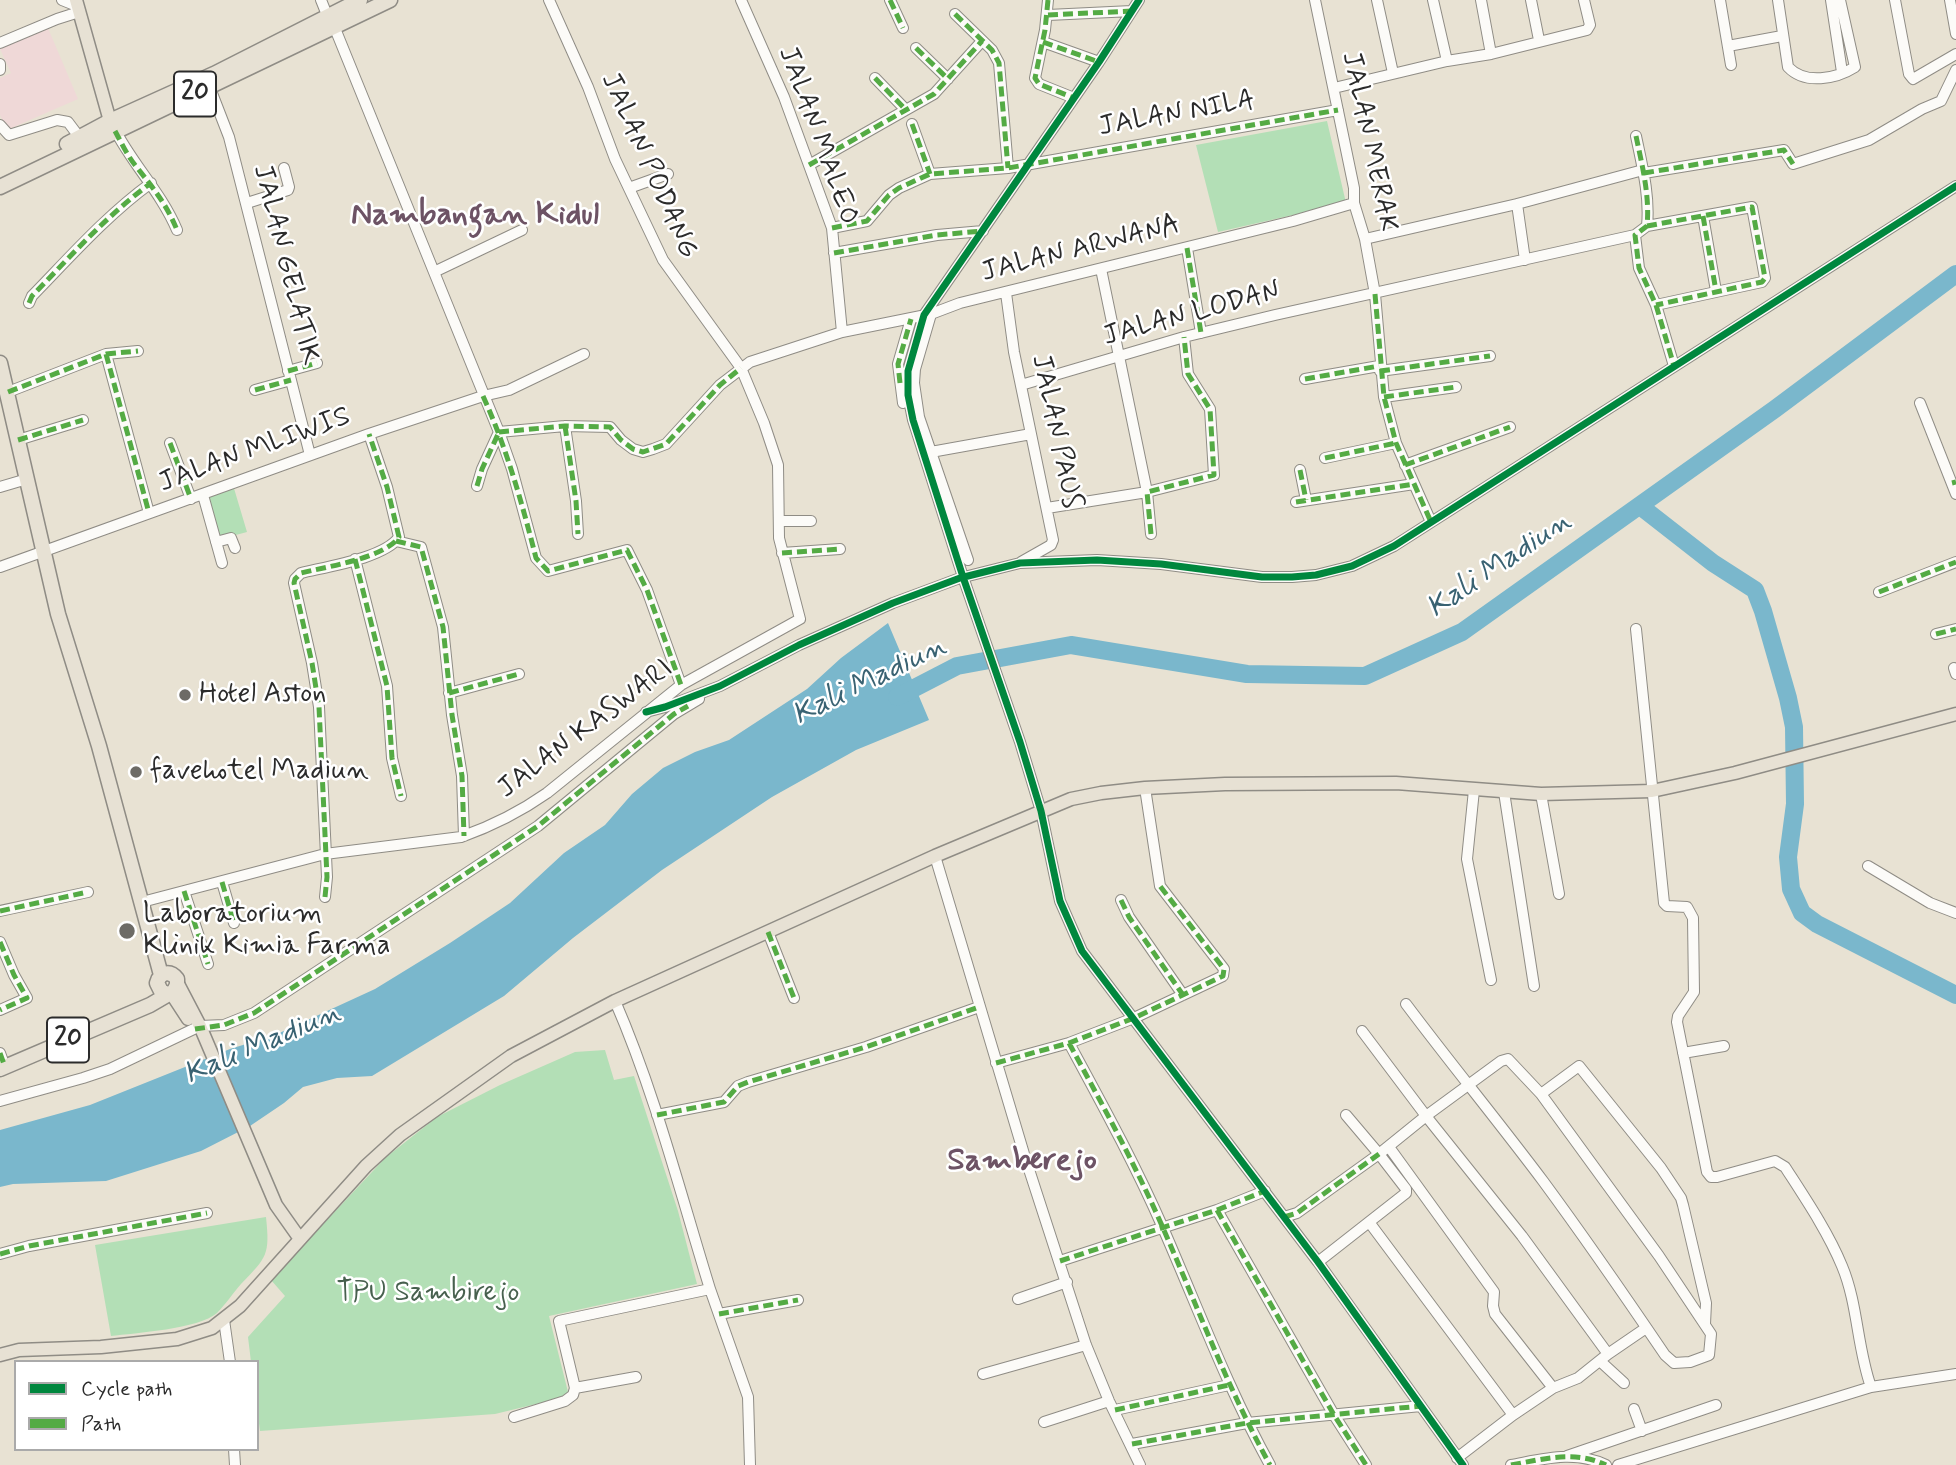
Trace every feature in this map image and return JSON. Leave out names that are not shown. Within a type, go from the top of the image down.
[{"type":"highway","name":"20","points":[[113,126],[210,88],[331,21],[360,0]]},
{"type":"highway","name":"20","points":[[0,187],[214,74],[331,21],[390,0]]},
{"type":"highway","name":"20","points":[[0,177],[83,141]]},
{"type":"highway","points":[[0,363],[58,614],[168,983]]},
{"type":"highway","name":"20","points":[[2,1063],[136,1011],[168,983]]},
{"type":"main road","points":[[77,6],[113,126]]},
{"type":"main road","points":[[0,1355],[19,1350],[101,1347],[177,1339],[212,1328],[256,1289],[366,1166],[400,1135],[511,1056],[615,1001],[935,856],[1071,799],[1145,788],[1225,784],[1396,783],[1541,794],[1652,791],[1758,767],[1956,714]]},
{"type":"main road","points":[[168,983],[200,1031],[276,1205],[300,1239]]},
{"type":"street","points":[[62,0],[77,6]]},
{"type":"street","points":[[321,0],[499,432],[536,558],[548,571],[627,550],[647,590],[681,685]]},
{"type":"street","name":"JALAN PODANG","points":[[549,0],[588,87],[615,159],[667,268],[741,368],[764,424],[778,465],[779,538],[800,619]]},
{"type":"street","name":"JALAN MALEO","points":[[741,0],[784,97],[832,228],[842,332]]},
{"type":"street","points":[[890,0],[903,28]]},
{"type":"street","points":[[1048,0],[1048,15],[1035,80],[1073,99]]},
{"type":"street","points":[[1139,0],[927,314],[910,358],[907,380],[913,420],[1041,811],[1060,901],[1082,951],[1318,1262],[1460,1461],[1513,1415],[1553,1388],[1577,1378],[1647,1328]]},
{"type":"street","name":"JALAN MERAK","points":[[1315,0],[1354,188],[1354,203],[1365,239],[1375,294],[1384,397],[1396,443],[1431,522]]},
{"type":"street","points":[[1377,0],[1394,73]]},
{"type":"street","points":[[1433,0],[1447,61]]},
{"type":"street","points":[[1481,0],[1491,54]]},
{"type":"street","points":[[1531,0],[1539,40]]},
{"type":"street","points":[[1334,88],[1587,30],[1590,25],[1584,0]]},
{"type":"street","points":[[1720,0],[1731,65]]},
{"type":"street","points":[[1778,0],[1788,66],[1793,72],[1815,80],[1855,67],[1840,0]]},
{"type":"street","points":[[1831,0],[1842,72]]},
{"type":"street","points":[[1895,0],[1909,74],[1913,79],[1956,54]]},
{"type":"street","points":[[1950,0],[1956,34]]},
{"type":"street","points":[[0,43],[57,19],[77,6]]},
{"type":"street","points":[[1048,15],[1132,11]]},
{"type":"street","points":[[955,13],[992,50],[999,63],[1008,168]]},
{"type":"street","points":[[1728,46],[1782,36]]},
{"type":"street","points":[[809,165],[934,94],[982,41]]},
{"type":"street","points":[[1042,42],[1099,62]]},
{"type":"street","points":[[916,48],[948,79]]},
{"type":"street","points":[[0,64],[0,70]]},
{"type":"street","points":[[1365,239],[1644,172],[1784,150],[1793,164],[1869,140],[1941,101],[1956,70]]},
{"type":"street","points":[[875,78],[906,110]]},
{"type":"street","name":"JALAN GELATIK","points":[[210,88],[229,137],[247,203],[310,456]]},
{"type":"street","name":"JALAN NILA","points":[[832,228],[867,221],[889,195],[930,174],[1008,168],[1338,110]]},
{"type":"street","points":[[0,125],[9,135],[57,120],[68,122],[83,141]]},
{"type":"street","points":[[912,124],[930,174]]},
{"type":"street","points":[[113,126],[134,164],[167,206],[177,230]]},
{"type":"street","points":[[1636,136],[1644,172],[1647,226]]},
{"type":"street","points":[[247,203],[288,190],[284,169]]},
{"type":"street","points":[[629,188],[668,174]]},
{"type":"street","points":[[29,303],[32,296],[62,265],[151,183]]},
{"type":"street","points":[[0,1101],[110,1069],[200,1031],[254,1013],[492,858],[575,797],[674,714],[720,685],[836,627],[964,578],[1020,563],[1097,560],[1161,564],[1262,577],[1316,575],[1352,566],[1394,546],[1956,186]]},
{"type":"street","name":"JALAN ARWANA","points":[[565,426],[607,426],[633,449],[643,452],[666,444],[720,385],[741,368],[769,355],[842,332],[927,314],[960,303],[1317,215],[1354,203]]},
{"type":"street","points":[[1517,204],[1525,260]]},
{"type":"street","points":[[1656,305],[1762,282],[1765,278],[1752,208],[1647,226],[1635,235],[1639,268],[1656,305],[1674,366]]},
{"type":"street","points":[[1703,216],[1716,291]]},
{"type":"street","points":[[434,272],[522,230]]},
{"type":"street","points":[[834,253],[937,235],[983,231]]},
{"type":"street","name":"JALAN LODAN","points":[[1021,385],[1184,337],[1635,235]]},
{"type":"street","points":[[1186,248],[1201,333]]},
{"type":"street","points":[[1101,269],[1147,492],[1152,534]]},
{"type":"street","name":"JALAN PAUS","points":[[1006,293],[1021,385],[1053,540],[1051,545],[1020,563]]},
{"type":"street","points":[[927,314],[915,369],[914,383],[919,417],[968,560]]},
{"type":"street","points":[[911,318],[898,364],[899,377],[908,423],[955,564]]},
{"type":"street","points":[[1047,508],[1147,492],[1214,475],[1210,409],[1188,374],[1184,337]]},
{"type":"street","points":[[8,392],[106,354],[138,351]]},
{"type":"street","points":[[106,354],[149,513]]},
{"type":"street","name":"JALAN MLIWIS","points":[[0,567],[369,434],[509,390],[584,354]]},
{"type":"street","points":[[1304,380],[1490,356]]},
{"type":"street","points":[[255,390],[317,363]]},
{"type":"street","points":[[1384,397],[1456,387]]},
{"type":"street","points":[[1920,403],[1955,486]]},
{"type":"street","points":[[18,440],[83,420]]},
{"type":"street","points":[[499,432],[565,426],[578,534]]},
{"type":"street","points":[[1405,466],[1510,427]]},
{"type":"street","points":[[477,486],[499,432]]},
{"type":"street","points":[[369,434],[398,531],[396,541]]},
{"type":"street","points":[[931,452],[1031,434]]},
{"type":"street","points":[[170,443],[191,499]]},
{"type":"street","points":[[1325,458],[1396,443]]},
{"type":"street","points":[[1300,470],[1301,501],[1414,484]]},
{"type":"street","points":[[0,487],[27,479]]},
{"type":"street","points":[[203,495],[222,563]]},
{"type":"street","points":[[780,521],[811,521]]},
{"type":"street","points":[[216,542],[231,538],[235,548]]},
{"type":"street","points":[[325,897],[319,707],[295,579],[301,573],[377,552],[396,541],[419,545],[429,570],[443,627],[449,693],[462,776],[464,836]]},
{"type":"street","points":[[782,553],[840,549]]},
{"type":"street","points":[[355,559],[387,685],[391,751],[401,796]]},
{"type":"street","points":[[1880,592],[1956,562]]},
{"type":"street","name":"JALAN KASWARI","points":[[142,902],[325,854],[478,832],[526,808],[605,748],[681,685],[800,619]]},
{"type":"street","points":[[1936,634],[1956,628]]},
{"type":"street","points":[[1636,629],[1664,903],[1667,906],[1687,907],[1693,918],[1694,992],[1677,1022],[1707,1172],[1711,1177],[1717,1177],[1775,1161],[1785,1167],[1842,1266],[1871,1387]]},
{"type":"street","points":[[449,693],[519,674]]},
{"type":"street","points":[[646,712],[720,685]]},
{"type":"street","points":[[996,1063],[1069,1043],[1223,976],[1224,972],[1158,883],[1145,788]]},
{"type":"street","points":[[1474,790],[1467,859],[1491,980]]},
{"type":"street","points":[[1504,792],[1534,986]]},
{"type":"street","points":[[1541,794],[1559,894]]},
{"type":"street","points":[[935,856],[996,1063],[1086,1345],[1140,1465]]},
{"type":"street","points":[[1868,866],[1930,903],[1956,913]]},
{"type":"street","points":[[222,882],[234,923]]},
{"type":"street","points":[[184,891],[208,964]]},
{"type":"street","points":[[0,911],[88,892]]},
{"type":"street","points":[[1121,900],[1183,995]]},
{"type":"street","points":[[768,932],[794,998]]},
{"type":"street","points":[[0,942],[13,975],[27,998],[0,1010]]},
{"type":"street","points":[[615,1001],[657,1115],[710,1289],[748,1397],[750,1465]]},
{"type":"street","points":[[1284,1217],[1297,1213],[1389,1147],[1426,1116],[1468,1086],[1501,1061],[1508,1059],[1541,1094],[1659,1255],[1711,1334],[1709,1355],[1690,1362],[1674,1363],[1665,1355],[1545,1183],[1468,1086],[1406,1004]]},
{"type":"street","points":[[657,1115],[724,1102],[738,1086],[748,1082],[866,1047],[979,1007]]},
{"type":"street","points":[[1363,1031],[1426,1116],[1522,1236],[1604,1358],[1624,1383]]},
{"type":"street","points":[[1069,1043],[1118,1133],[1162,1227],[1229,1385],[1270,1465]]},
{"type":"street","points":[[1682,1053],[1724,1045]]},
{"type":"street","points":[[1541,1094],[1579,1066],[1661,1168],[1681,1198],[1706,1303],[1704,1324]]},
{"type":"street","points":[[1318,1262],[1406,1194],[1406,1189],[1346,1115]]},
{"type":"street","points":[[1389,1147],[1492,1289],[1495,1314],[1553,1388]]},
{"type":"street","points":[[1060,1261],[1217,1210],[1265,1191]]},
{"type":"street","points":[[1217,1210],[1334,1415],[1366,1465]]},
{"type":"street","points":[[0,1254],[29,1246],[207,1213]]},
{"type":"street","points":[[1369,1222],[1513,1415]]},
{"type":"street","points":[[1018,1299],[1067,1282]]},
{"type":"street","points":[[514,1417],[565,1401],[573,1395],[575,1388],[559,1321],[710,1289]]},
{"type":"street","points":[[719,1314],[798,1300]]},
{"type":"street","points":[[224,1320],[230,1360]]},
{"type":"street","points":[[983,1374],[1086,1345]]},
{"type":"street","points":[[1618,1465],[1871,1387],[1956,1374]]},
{"type":"street","points":[[575,1388],[636,1377]]},
{"type":"street","points":[[1044,1422],[1112,1406],[1229,1385]]},
{"type":"street","points":[[1511,1465],[1567,1456],[1716,1405]]},
{"type":"street","points":[[1132,1444],[1247,1423],[1421,1406]]},
{"type":"street","points":[[1634,1409],[1642,1430]]},
{"type":"street","points":[[1567,1456],[1590,1457],[1606,1465]]},
{"type":"shaded area","points":[[48,28],[78,99],[7,130],[0,115],[0,78],[11,73],[0,49]]},
{"type":"green space","points":[[1327,121],[1346,203],[1218,232],[1196,145]]},
{"type":"green space","points":[[233,485],[247,532],[217,540],[204,495]]},
{"type":"green space","name":"TPU Sambirejo","points":[[605,1050],[614,1080],[634,1076],[678,1211],[697,1284],[549,1316],[569,1396],[495,1414],[260,1431],[259,1360],[251,1360],[248,1337],[285,1296],[271,1280],[385,1158],[437,1117],[500,1085],[575,1052]]},
{"type":"green space","points":[[266,1217],[265,1255],[217,1313],[182,1327],[111,1336],[95,1245]]},
{"type":"water","points":[[888,623],[929,720],[856,750],[772,797],[662,870],[573,938],[504,996],[372,1076],[337,1078],[303,1087],[250,1126],[201,1151],[106,1181],[13,1184],[0,1187],[0,1130],[90,1105],[230,1049],[275,1035],[375,989],[510,903],[564,853],[605,825],[632,794],[663,768],[695,752],[729,740],[807,689],[841,658]]},
{"type":"waterway","name":"Kali Madiun","points":[[897,697],[957,666],[1071,645],[1247,674],[1365,676],[1462,632],[1775,409],[1956,274]]},
{"type":"waterway","points":[[1640,506],[1713,563],[1755,590],[1788,698],[1794,727],[1795,804],[1788,857],[1791,889],[1802,913],[1817,924],[1956,995]]},
{"type":"marked path","points":[[890,0],[903,28]]},
{"type":"marked path","points":[[1048,0],[1035,78],[1039,84],[1074,98]]},
{"type":"marked path","points":[[1048,15],[1132,11]]},
{"type":"marked path","points":[[955,14],[992,50],[999,63],[1008,168]]},
{"type":"marked path","points":[[809,165],[934,94],[982,41]]},
{"type":"marked path","points":[[1043,42],[1099,62]]},
{"type":"marked path","points":[[916,48],[948,79]]},
{"type":"marked path","points":[[875,78],[906,110]]},
{"type":"marked path","points":[[832,228],[867,221],[889,195],[930,174],[1008,168],[1338,110]]},
{"type":"marked path","points":[[912,124],[930,174]]},
{"type":"marked path","points":[[115,131],[132,161],[164,204],[177,230]]},
{"type":"marked path","points":[[1636,136],[1647,203],[1647,226],[1635,235],[1639,268],[1656,305],[1674,366]]},
{"type":"marked path","points":[[1644,173],[1784,150],[1793,164]]},
{"type":"marked path","points":[[29,303],[32,296],[89,237],[151,183]]},
{"type":"marked path","points":[[1647,226],[1752,207],[1765,278],[1762,282],[1656,305]]},
{"type":"marked path","points":[[1703,216],[1716,291]]},
{"type":"marked path","points":[[834,253],[937,235],[983,231]]},
{"type":"marked path","points":[[1187,248],[1201,333]]},
{"type":"marked path","points":[[1375,294],[1384,397],[1396,443],[1431,522]]},
{"type":"marked path","points":[[900,383],[898,364],[911,319]]},
{"type":"marked path","points":[[1151,534],[1147,492],[1214,475],[1210,409],[1188,374],[1184,337]]},
{"type":"marked path","points":[[106,354],[138,351]]},
{"type":"marked path","points":[[8,392],[106,354],[149,513]]},
{"type":"marked path","points":[[1380,371],[1490,356]]},
{"type":"marked path","points":[[288,371],[317,363]]},
{"type":"marked path","points":[[1305,379],[1379,366]]},
{"type":"marked path","points":[[499,432],[565,426],[610,427],[621,440],[633,449],[643,452],[666,444],[720,385],[741,368]]},
{"type":"marked path","points":[[255,390],[291,380]]},
{"type":"marked path","points":[[1384,397],[1456,387]]},
{"type":"marked path","points":[[483,396],[513,476],[536,558],[548,571],[627,550],[647,590],[681,685]]},
{"type":"marked path","points":[[18,440],[83,420]]},
{"type":"marked path","points":[[565,426],[578,534]]},
{"type":"marked path","points":[[1405,465],[1510,427]]},
{"type":"marked path","points":[[477,486],[499,432]]},
{"type":"marked path","points":[[325,897],[327,877],[319,707],[294,583],[301,573],[368,556],[381,551],[399,537],[387,487],[369,434]]},
{"type":"marked path","points":[[170,443],[191,499]]},
{"type":"marked path","points":[[1325,458],[1396,443]]},
{"type":"marked path","points":[[1300,470],[1306,500]]},
{"type":"marked path","points":[[1952,483],[1956,482]]},
{"type":"marked path","points":[[1296,502],[1414,484]]},
{"type":"marked path","points":[[396,541],[421,547],[443,627],[452,715],[462,776],[464,836]]},
{"type":"marked path","points":[[782,553],[840,549]]},
{"type":"marked path","points":[[355,559],[387,686],[392,758],[401,796]]},
{"type":"marked path","points":[[1879,592],[1956,562]]},
{"type":"marked path","points":[[1936,634],[1956,629]]},
{"type":"marked path","points":[[449,693],[519,674]]},
{"type":"marked path","points":[[195,1029],[224,1025],[254,1013],[538,826],[674,714],[688,706]]},
{"type":"marked path","points":[[222,882],[234,923]]},
{"type":"marked path","points":[[996,1063],[1069,1043],[1134,1018],[1223,976],[1224,969],[1160,886]]},
{"type":"marked path","points":[[184,891],[208,964]]},
{"type":"marked path","points":[[0,911],[88,892]]},
{"type":"marked path","points":[[1121,900],[1129,917],[1183,995]]},
{"type":"marked path","points":[[768,932],[794,998]]},
{"type":"marked path","points":[[0,942],[27,998],[0,1010]]},
{"type":"marked path","points":[[657,1115],[724,1102],[738,1086],[748,1082],[866,1047],[979,1007]]},
{"type":"marked path","points":[[1069,1043],[1141,1181],[1227,1378],[1270,1465]]},
{"type":"marked path","points":[[0,1053],[5,1067]]},
{"type":"marked path","points":[[1284,1217],[1297,1213],[1379,1154]]},
{"type":"marked path","points":[[1060,1261],[1217,1210],[1265,1191]]},
{"type":"marked path","points":[[1217,1210],[1334,1415],[1366,1465]]},
{"type":"marked path","points":[[0,1254],[29,1246],[207,1213]]},
{"type":"marked path","points":[[719,1314],[798,1300]]},
{"type":"marked path","points":[[1115,1410],[1229,1385]]},
{"type":"marked path","points":[[1132,1444],[1247,1423],[1421,1406]]},
{"type":"marked path","points":[[1511,1465],[1547,1458],[1571,1457],[1594,1460],[1606,1465]]},
{"type":"cycle path","points":[[1139,0],[924,315],[908,371],[908,395],[913,420],[1020,742],[1041,811],[1060,901],[1082,951],[1318,1262],[1463,1465]]},
{"type":"cycle path","points":[[646,712],[720,686],[799,645],[893,603],[960,578],[1020,563],[1097,560],[1161,564],[1262,577],[1316,575],[1352,566],[1394,546],[1956,186]]},
{"type":"place","name":"Hotel Aston","points":[[185,695]]},
{"type":"place","name":"favehotel Madiun","points":[[136,772]]},
{"type":"place","name":"Laboratorium Klinik Kimia Farma","points":[[127,931]]},
{"type":"district","name":"Nambangan Kidul","points":[[475,216]]},
{"type":"district","name":"Samberejo","points":[[1022,1162]]}]
